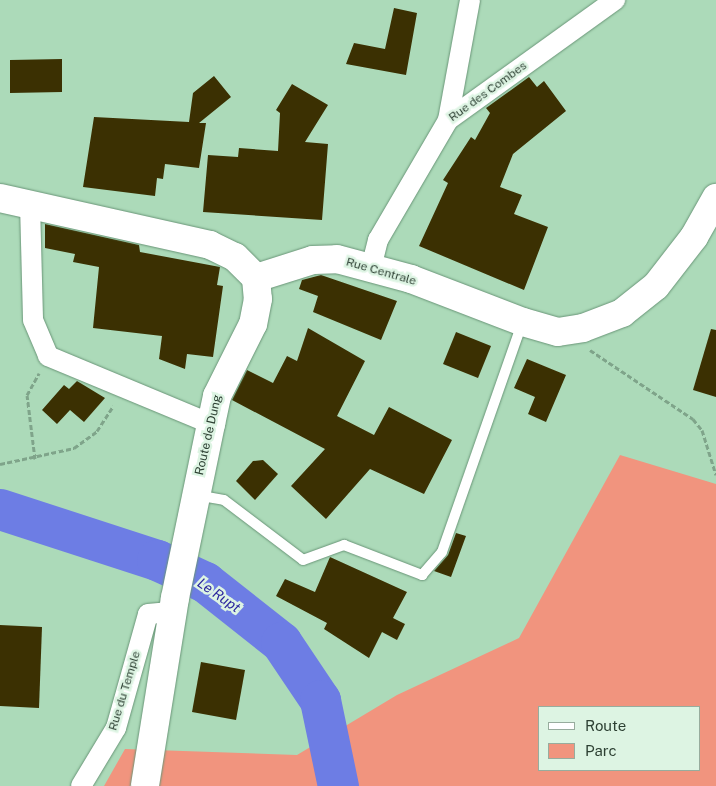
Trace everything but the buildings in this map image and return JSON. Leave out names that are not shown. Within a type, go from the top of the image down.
[{"type":"main road","points":[[0,198],[210,245],[250,268],[256,278]]},
{"type":"main road","name":"Rue Centrale","points":[[256,278],[313,260],[337,259],[371,268],[523,322],[558,332],[583,328],[622,313],[656,286],[694,237],[716,198]]},
{"type":"main road","name":"Route de Dung","points":[[145,786],[186,538],[217,396],[253,324],[256,278]]},
{"type":"street","points":[[448,120],[470,0]]},
{"type":"street","name":"Rue des Combes","points":[[371,268],[378,240],[448,120],[615,0]]},
{"type":"street","points":[[30,204],[33,320],[48,356],[211,424]]},
{"type":"street","name":"Rue du Temple","points":[[81,786],[116,728],[148,614],[174,605]]},
{"type":"lane","points":[[196,494],[224,500],[303,560],[344,545],[422,575],[442,552],[523,322]]},
{"type":"path","points":[[583,328],[591,354],[693,419],[706,440],[716,475]]},
{"type":"path","points":[[35,459],[27,395],[48,356]]},
{"type":"path","points":[[0,464],[35,459],[74,448],[97,431],[123,387]]},
{"type":"green space","points":[[620,455],[716,484],[716,786],[104,786],[125,749],[297,755],[397,695],[519,638]]},
{"type":"waterway","name":"Le Rupt","points":[[0,509],[157,560],[205,582],[281,642],[320,700],[338,786]]}]
